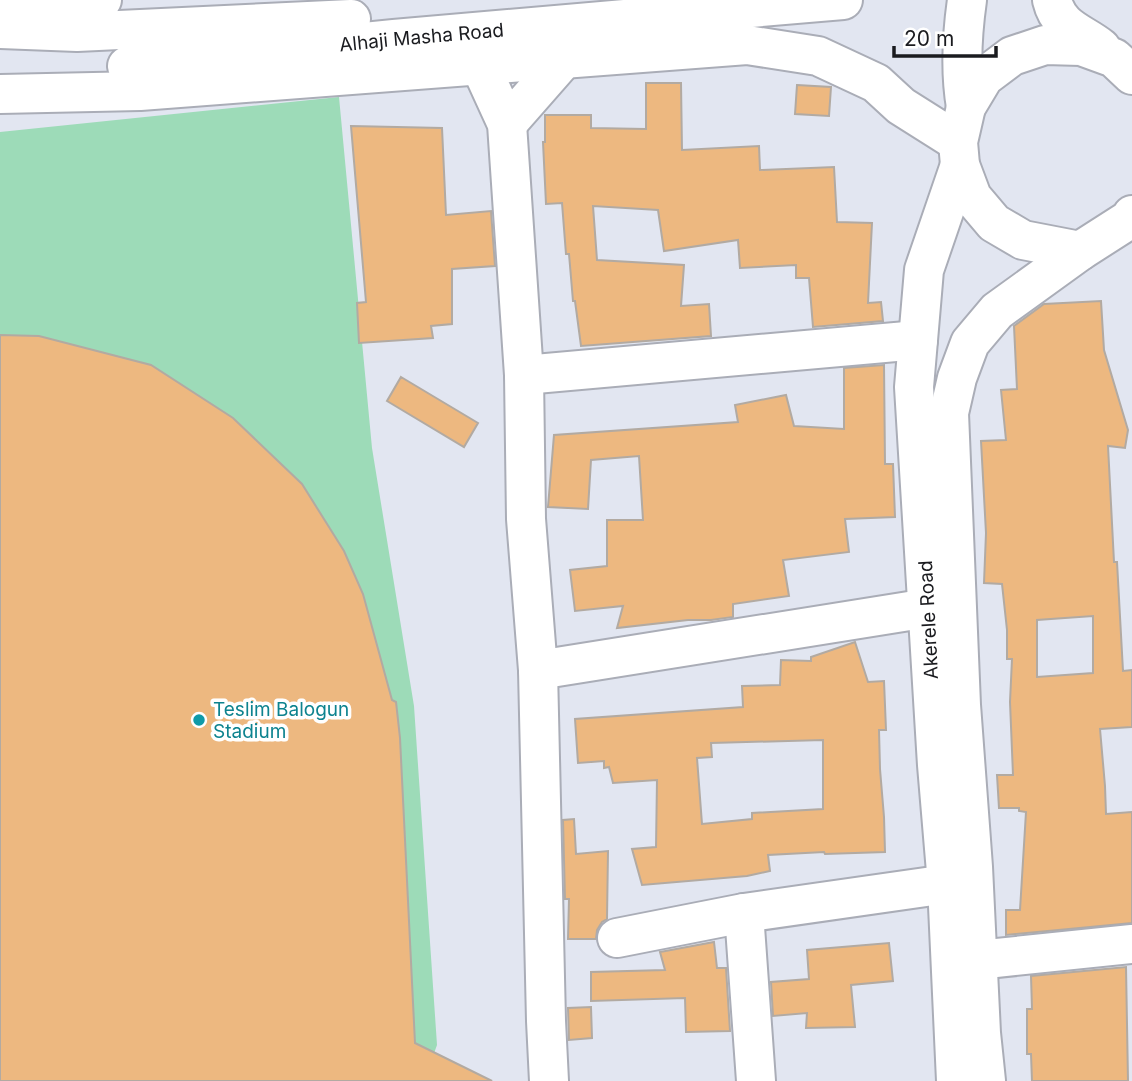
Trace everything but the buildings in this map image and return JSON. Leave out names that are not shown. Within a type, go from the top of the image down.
[{"type":"street","points":[[0,14],[102,0]]},
{"type":"street","name":"Alhaji Masha Road","points":[[0,84],[91,69],[598,0]]},
{"type":"street","name":"Alhaji Masha Road","points":[[0,29],[77,32],[393,28],[843,0]]},
{"type":"street","points":[[967,0],[961,138],[972,197],[994,223],[1023,240],[1080,251]]},
{"type":"street","points":[[1052,0],[1063,23],[1095,43],[1123,67]]},
{"type":"street","points":[[0,94],[140,91],[747,45],[818,56],[876,83],[901,106],[961,138]]},
{"type":"street","points":[[961,138],[984,77],[1012,56],[1045,45],[1081,46],[1123,67]]},
{"type":"street","points":[[507,124],[564,59]]},
{"type":"street","points":[[480,65],[507,124],[524,375],[526,519],[538,670],[545,1021],[549,1081]]},
{"type":"street","name":"Akerele Road","points":[[956,1081],[963,955],[947,884],[914,387],[924,270],[961,138]]},
{"type":"street","points":[[986,1081],[963,955],[973,867],[961,705],[949,413],[957,378],[970,343],[997,311],[1080,251],[1131,219]]},
{"type":"street","points":[[524,375],[918,340]]},
{"type":"street","points":[[538,670],[928,608]]},
{"type":"street","points":[[617,938],[744,913],[947,884]]},
{"type":"street","points":[[744,913],[756,1081]]},
{"type":"street","points":[[963,955],[1132,944]]},
{"type":"green space","name":"Teslim Balogun Stadium","points":[[339,97],[372,448],[414,706],[437,1045],[424,1081],[0,1081],[0,132]]},
{"type":"place","name":"Teslim Balogun Stadium","points":[[199,720]]}]
